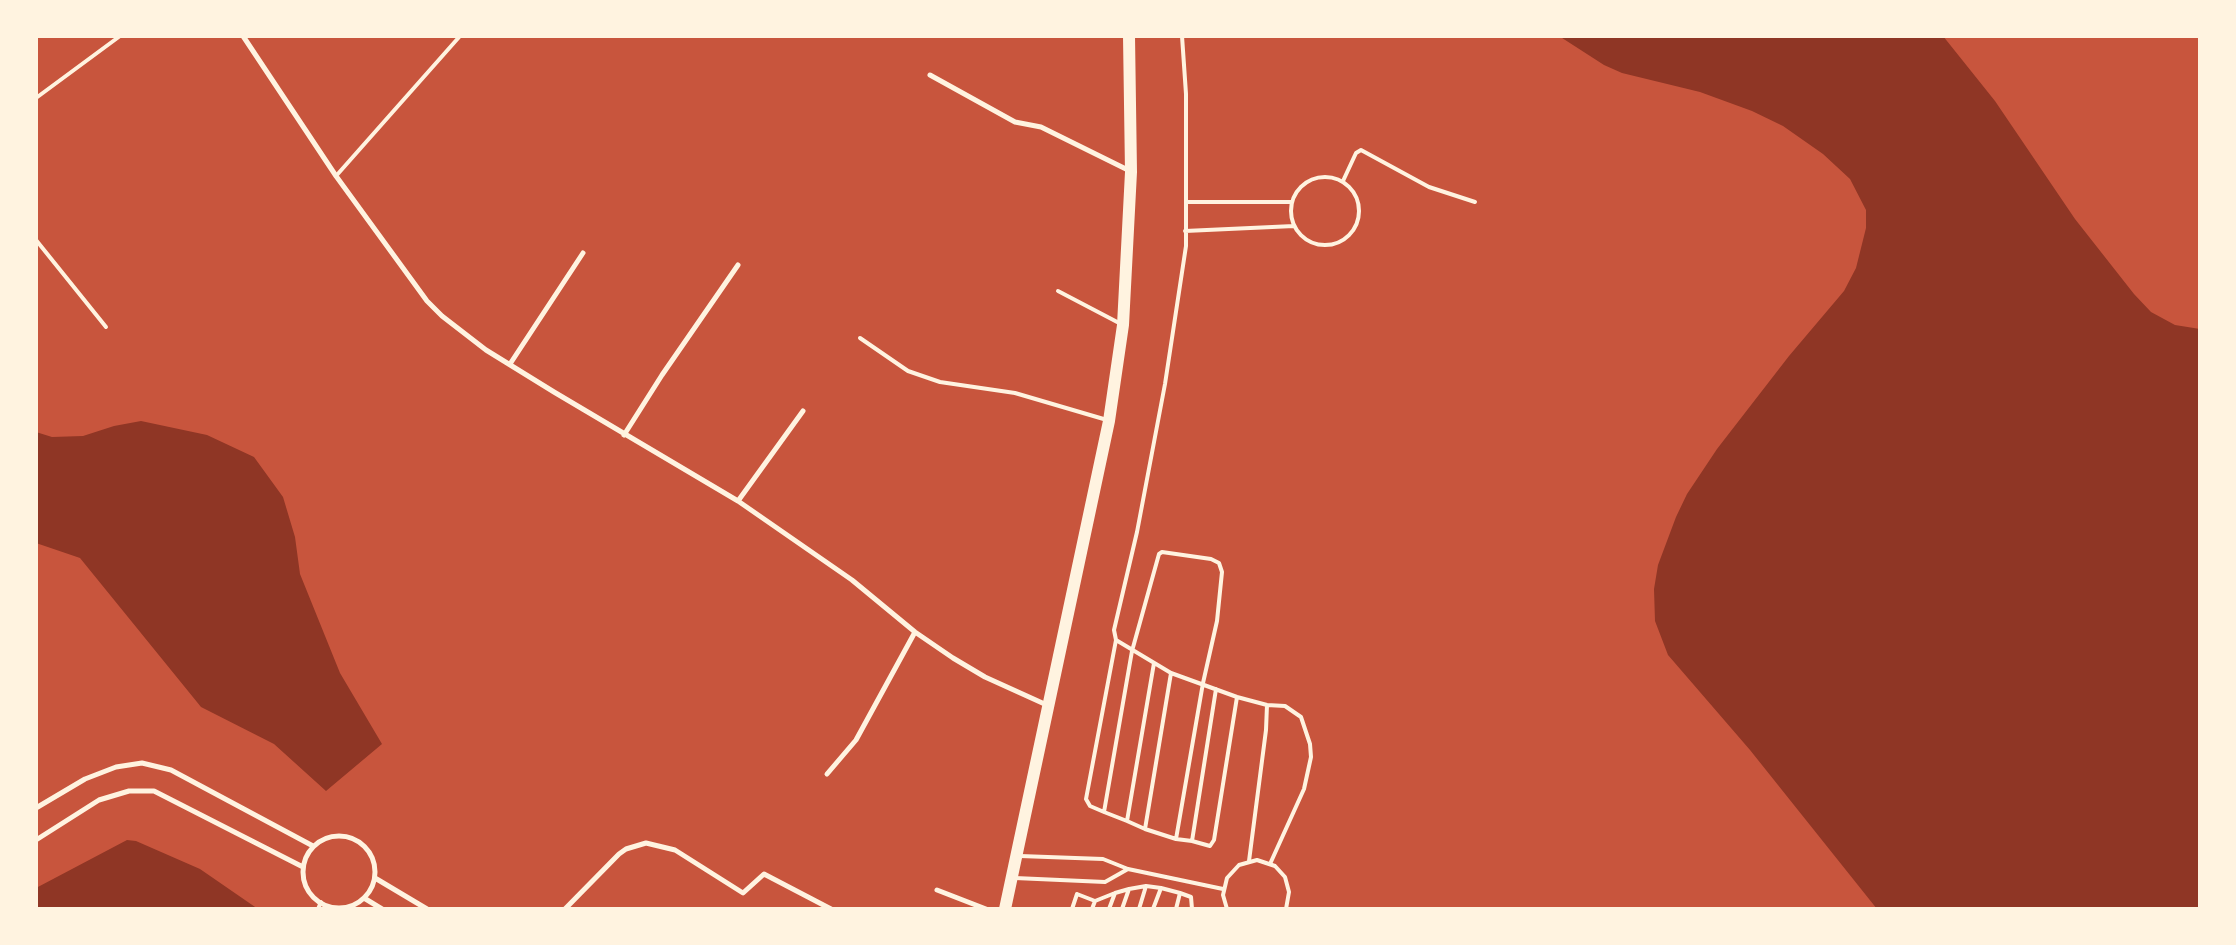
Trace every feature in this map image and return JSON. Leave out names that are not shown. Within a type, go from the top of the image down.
[{"type":"main road","points":[[1005,909],[1018,856],[1109,421],[1123,325],[1131,172],[1129,36]]},
{"type":"street","points":[[242,36],[336,176],[426,301],[458,329],[510,364],[624,435],[738,501],[852,580],[915,632],[985,677],[1049,706]]},
{"type":"street","points":[[930,75],[1015,122],[1041,127],[1131,172]]},
{"type":"street","points":[[510,364],[583,253]]},
{"type":"street","points":[[624,435],[662,375],[738,265]]},
{"type":"street","points":[[738,501],[803,411]]},
{"type":"street","points":[[827,774],[856,740],[915,632]]},
{"type":"street","points":[[36,808],[85,779],[116,767],[142,763],[171,770],[313,846]]},
{"type":"street","points":[[36,840],[99,800],[129,792],[154,791],[303,867]]},
{"type":"street","points":[[334,836],[356,839],[367,847],[372,855],[375,878],[364,898],[349,907],[331,908],[315,899],[305,885],[303,867],[313,846],[334,836]]},
{"type":"street","points":[[565,909],[619,854],[626,849],[646,844],[675,850],[743,893],[764,874],[831,909]]},
{"type":"street","points":[[375,878],[427,909]]},
{"type":"street","points":[[937,890],[986,909]]},
{"type":"street","points":[[364,898],[382,909]]},
{"type":"lane","points":[[36,98],[120,36]]},
{"type":"lane","points":[[336,176],[460,36]]},
{"type":"lane","points":[[1182,36],[1186,94],[1186,246],[1165,384],[1137,532],[1114,630],[1116,640],[1086,800],[1090,806],[1176,839],[1210,846],[1214,840],[1237,697]]},
{"type":"lane","points":[[1343,181],[1356,153],[1361,150],[1429,187],[1475,202]]},
{"type":"lane","points":[[1326,177],[1343,181],[1354,192],[1360,209],[1356,226],[1349,236],[1333,244],[1315,244],[1305,239],[1294,226],[1291,214],[1292,202],[1299,188],[1311,180],[1326,177]]},
{"type":"lane","points":[[1186,202],[1292,202]]},
{"type":"lane","points":[[1185,231],[1294,226]]},
{"type":"lane","points":[[36,240],[106,328]]},
{"type":"lane","points":[[1058,291],[1123,325]]},
{"type":"lane","points":[[860,338],[908,371],[940,382],[1016,393],[1109,421]]},
{"type":"lane","points":[[1104,812],[1132,651],[1159,554],[1162,552],[1215,560],[1219,563],[1222,572],[1217,621],[1203,683],[1176,839]]},
{"type":"lane","points":[[1116,640],[1171,673],[1203,683],[1237,697],[1267,705],[1284,706],[1301,717],[1310,744],[1311,757],[1304,789],[1270,864]]},
{"type":"lane","points":[[1127,821],[1154,663]]},
{"type":"lane","points":[[1145,828],[1171,673]]},
{"type":"lane","points":[[1192,842],[1216,689]]},
{"type":"lane","points":[[1250,861],[1266,730],[1267,705]]},
{"type":"lane","points":[[1018,856],[1040,859],[1104,860],[1128,869],[1223,889]]},
{"type":"lane","points":[[1227,909],[1223,889],[1230,873],[1239,865],[1250,861],[1270,864],[1282,873],[1287,882],[1289,897],[1286,909]]},
{"type":"lane","points":[[1012,878],[1105,882],[1128,869]]},
{"type":"lane","points":[[1139,909],[1146,886]]},
{"type":"lane","points":[[1072,909],[1077,894],[1095,901],[1115,893],[1146,886],[1191,897],[1192,909]]},
{"type":"lane","points":[[1154,909],[1160,888]]},
{"type":"lane","points":[[1122,909],[1130,889]]},
{"type":"lane","points":[[1109,909],[1115,893]]},
{"type":"lane","points":[[1176,909],[1180,893]]},
{"type":"lane","points":[[1092,909],[1095,901]]},
{"type":"lane","points":[[318,909],[321,902]]},
{"type":"shaded area","points":[[1559,36],[1943,36],[1995,101],[2075,219],[2134,294],[2151,312],[2175,325],[2200,329],[2200,909],[1877,909],[1750,750],[1668,655],[1655,621],[1654,589],[1658,565],[1676,517],[1687,494],[1717,449],[1789,356],[1844,291],[1856,268],[1866,228],[1866,210],[1850,179],[1823,154],[1783,126],[1752,111],[1700,92],[1622,73],[1604,65]]},
{"type":"shaded area","points":[[141,421],[207,435],[254,457],[283,497],[295,537],[300,574],[340,673],[382,744],[326,791],[274,744],[201,707],[80,558],[36,543],[36,432],[52,437],[83,436],[114,426]]},
{"type":"shaded area","points":[[127,840],[136,841],[200,869],[258,909],[36,909],[36,888]]}]
